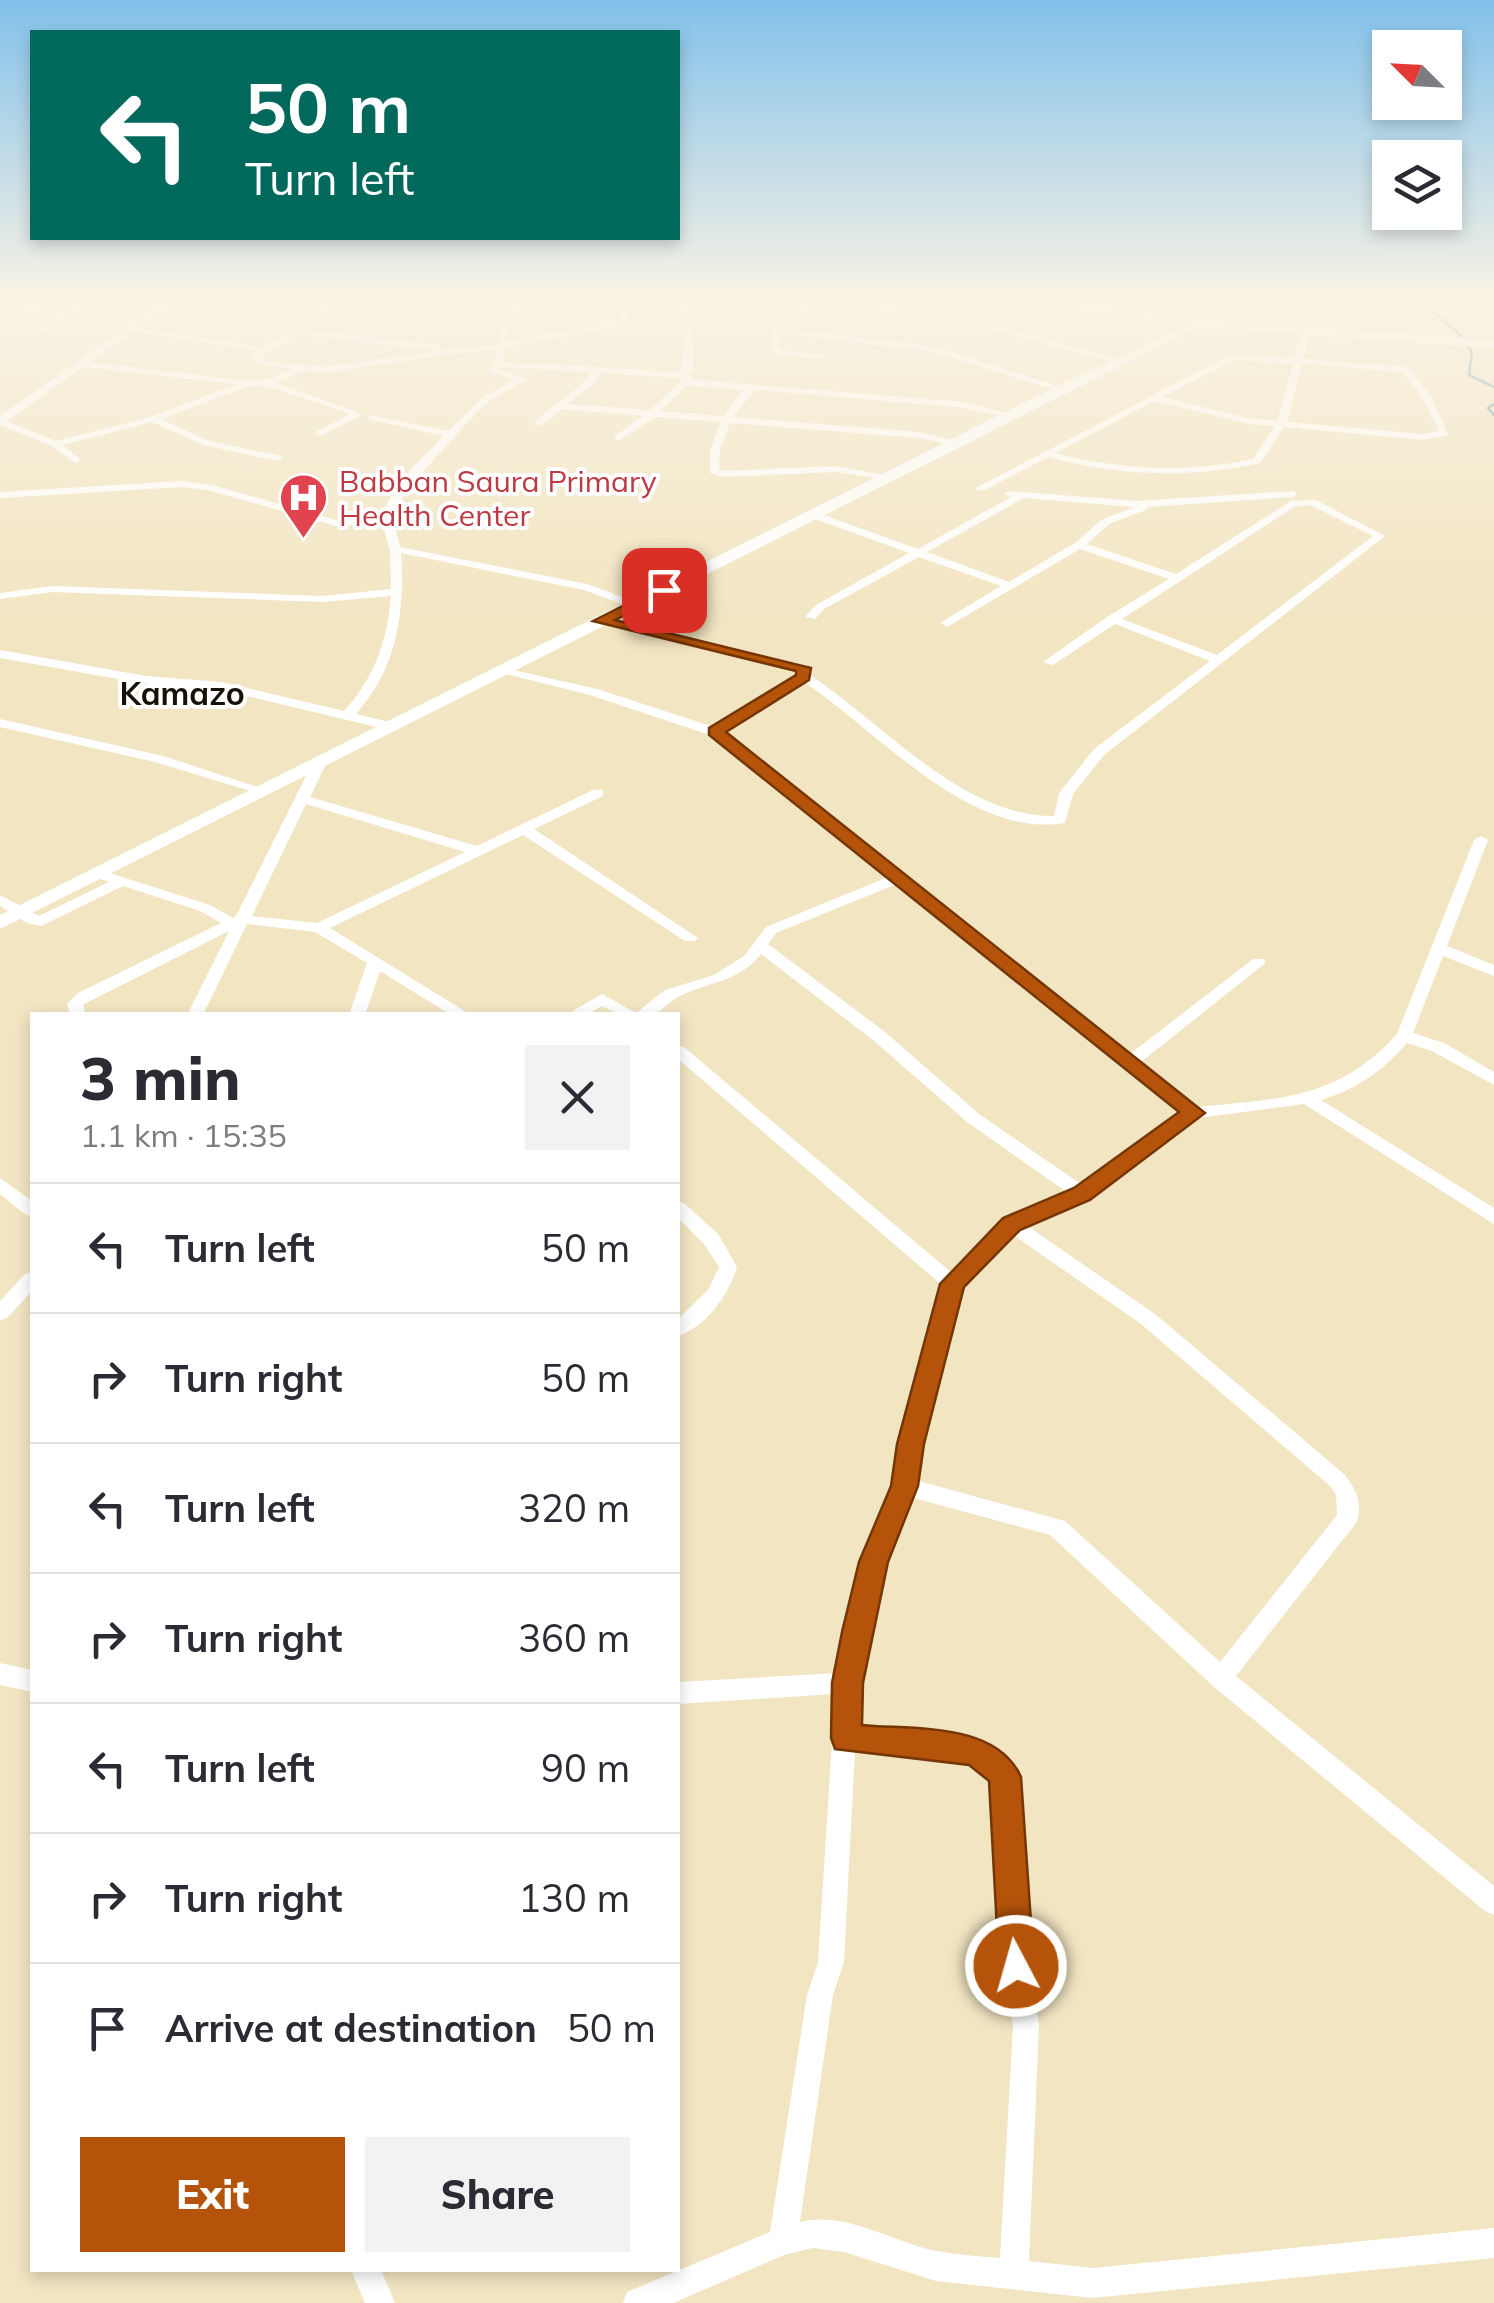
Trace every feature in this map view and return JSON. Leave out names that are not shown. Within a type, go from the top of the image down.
[{"type":"street","points":[[0,422],[21,406]]},
{"type":"street","points":[[55,444],[190,406]]},
{"type":"street","points":[[320,433],[358,414],[335,406]]},
{"type":"street","points":[[348,715],[370,694],[385,666],[395,592],[395,548],[387,522],[391,505],[477,406]]},
{"type":"street","points":[[538,423],[559,406]]},
{"type":"street","points":[[565,406],[918,435],[960,443]]},
{"type":"street","points":[[618,438],[659,406]]},
{"type":"street","points":[[737,406],[711,460],[716,473],[836,469],[890,477]]},
{"type":"street","points":[[971,406],[1013,416]]},
{"type":"street","points":[[0,922],[1030,406]]},
{"type":"street","points":[[1138,406],[979,489],[1140,504],[1293,494]]},
{"type":"street","points":[[1188,406],[1280,425],[1423,437],[1445,433],[1431,406]]},
{"type":"street","points":[[1047,454],[1122,470],[1216,467],[1261,458],[1286,406]]},
{"type":"street","points":[[372,418],[449,434]]},
{"type":"street","points":[[153,419],[206,443],[278,458]]},
{"type":"street","points":[[0,422],[55,444],[75,460]]},
{"type":"street","points":[[0,494],[182,484],[208,486],[348,525],[387,522]]},
{"type":"street","points":[[810,617],[820,607],[1022,496]]},
{"type":"street","points":[[804,677],[972,800],[1014,820],[1040,824],[1060,820],[1066,793],[1099,752],[1216,659],[1380,540],[1379,534],[1312,502],[1301,501],[1174,577],[1048,662]]},
{"type":"street","points":[[947,623],[1079,544],[1105,522],[1142,508],[1140,504]]},
{"type":"street","points":[[814,515],[1008,586]]},
{"type":"street","points":[[1079,544],[1174,577]]},
{"type":"street","points":[[395,548],[586,587],[634,604]]},
{"type":"street","points":[[0,596],[53,589],[323,599],[395,592]]},
{"type":"street","points":[[1111,620],[1216,659]]},
{"type":"street","points":[[600,621],[799,666],[806,672],[804,677],[715,732]]},
{"type":"street","points":[[0,654],[146,680],[221,686],[390,726]]},
{"type":"street","points":[[500,671],[593,692],[715,732],[1194,1113]]},
{"type":"street","points":[[0,723],[158,758],[260,790]]},
{"type":"street","points":[[195,1012],[237,921],[321,760]]},
{"type":"street","points":[[319,928],[598,793]]},
{"type":"street","points":[[302,798],[474,850]]},
{"type":"street","points":[[522,828],[690,938]]},
{"type":"street","points":[[783,2241],[820,1995],[831,1962],[848,1683],[873,1562],[904,1486],[910,1444],[953,1284],[1011,1224],[1082,1194],[1194,1113],[1305,1096],[1354,1081],[1382,1061],[1404,1036],[1481,840]]},
{"type":"street","points":[[97,873],[237,921],[319,928],[458,1012]]},
{"type":"street","points":[[647,1012],[671,994],[720,978],[749,959],[772,930],[897,879]]},
{"type":"street","points":[[0,899],[41,920],[122,881]]},
{"type":"street","points":[[77,1012],[75,1004],[84,997],[237,921]]},
{"type":"street","points":[[758,944],[879,1036],[973,1118],[1082,1194]]},
{"type":"street","points":[[1437,948],[1494,971]]},
{"type":"street","points":[[357,1012],[376,962]]},
{"type":"street","points":[[1130,1062],[1258,962]]},
{"type":"street","points":[[579,1012],[602,999],[625,1012]]},
{"type":"street","points":[[1404,1036],[1438,1047],[1494,1079]]},
{"type":"street","points":[[680,1053],[953,1284]]},
{"type":"street","points":[[1305,1096],[1494,1217]]},
{"type":"street","points":[[0,1184],[30,1208]]},
{"type":"street","points":[[680,1210],[712,1240],[728,1266],[723,1286],[707,1306],[680,1328]]},
{"type":"street","points":[[1011,1224],[1148,1319],[1347,1492],[1348,1516],[1220,1678]]},
{"type":"street","points":[[0,1312],[30,1281]]},
{"type":"street","points":[[904,1486],[1058,1528],[1220,1678],[1494,1902]]},
{"type":"street","points":[[0,1674],[30,1681]]},
{"type":"street","points":[[680,1693],[848,1683]]},
{"type":"street","points":[[846,1738],[974,1751],[995,1763],[1005,1777],[1012,1936],[1026,2025],[1014,2275]]},
{"type":"street","points":[[638,2303],[783,2241],[813,2233],[844,2237],[936,2266],[1092,2283],[1494,2243]]},
{"type":"street","points":[[367,2272],[380,2303]]},
{"type":"waterway","points":[[1490,406],[1494,415]]},
{"type":"place","name":"Babban Saura Primary Health Center","points":[[304,540]]},
{"type":"district","name":"Kamazo","points":[[182,693]]},
{"type":"route","points":[[664,590],[600,621],[804,668],[804,677],[715,732],[1194,1113],[1082,1194],[1011,1224],[953,1284],[910,1444],[904,1486],[873,1562],[857,1632],[848,1683],[846,1738],[974,1751],[995,1763],[1005,1777],[1016,1966]]}]
